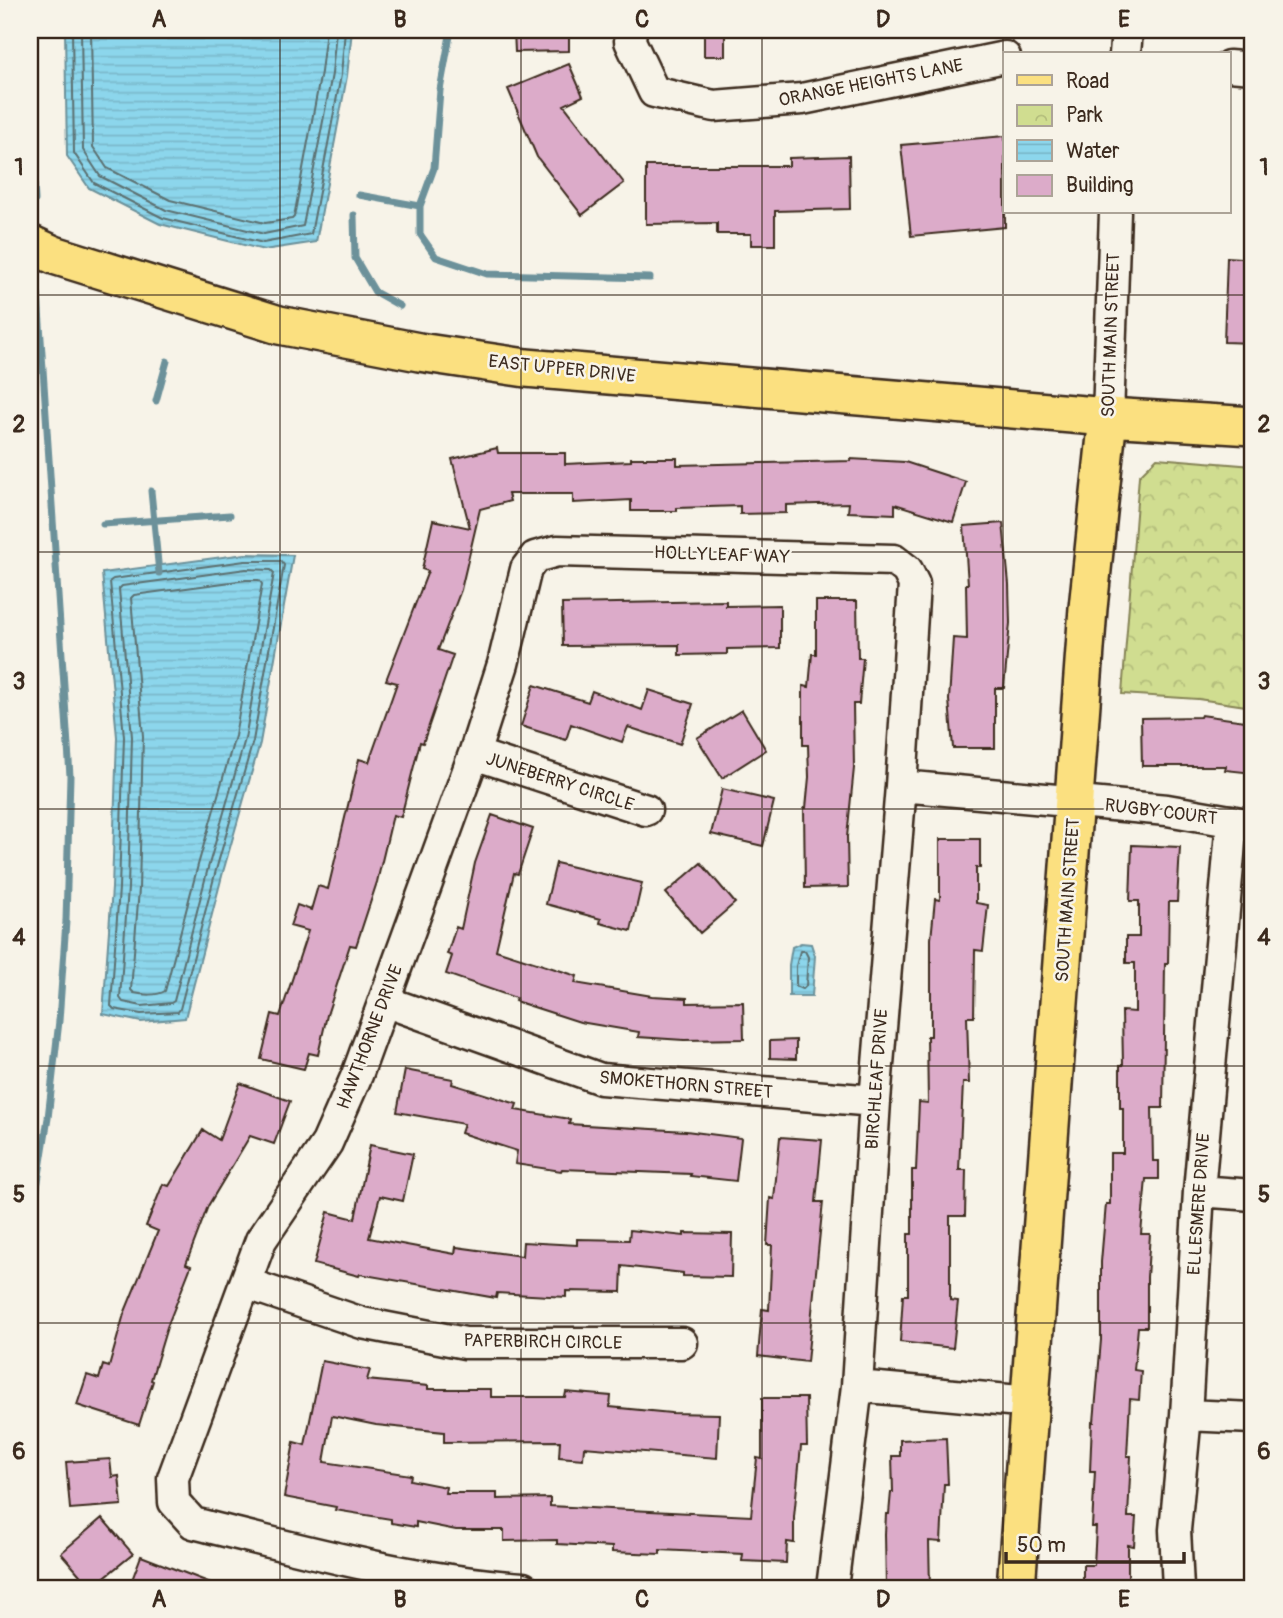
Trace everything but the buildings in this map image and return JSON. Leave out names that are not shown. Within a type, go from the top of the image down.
[{"type":"main road","name":"EAST UPPER DRIVE","points":[[30,244],[54,255],[279,325],[419,352],[526,368],[1253,426]]},
{"type":"main road","name":"SOUTH MAIN STREET","points":[[1016,1588],[1088,608],[1108,416]]},
{"type":"street","name":"ORANGE HEIGHTS LANE","points":[[631,30],[630,41],[654,92],[714,106],[802,99],[1003,57]]},
{"type":"street","points":[[1125,52],[1127,30]]},
{"type":"street","points":[[1230,66],[1253,68]]},
{"type":"street","name":"SOUTH MAIN STREET","points":[[1108,416],[1115,214]]},
{"type":"street","name":"HOLLYLEAF WAY","points":[[535,556],[557,551],[894,560],[907,570]]},
{"type":"street","name":"HAWTHORNE DRIVE","points":[[523,1588],[486,1586],[393,1572],[193,1523],[174,1502],[173,1478],[261,1240],[327,1143],[358,1075],[474,754],[503,664],[526,569],[535,556]]},
{"type":"street","name":"BIRCHLEAF DRIVE","points":[[832,1588],[857,1386],[875,1101],[901,786],[914,584],[907,570]]},
{"type":"street","name":"JUNEBERRY CIRCLE","points":[[474,754],[646,810]]},
{"type":"street","name":"RUGBY COURT","points":[[901,786],[1167,810],[1242,823]]},
{"type":"street","name":"ELLESMERE DRIVE","points":[[1178,1588],[1175,1530],[1186,1416],[1199,1191],[1242,823]]},
{"type":"street","name":"SMOKETHORN STREET","points":[[384,1001],[601,1079],[875,1101]]},
{"type":"street","points":[[1199,1191],[1253,1195]]},
{"type":"street","name":"PAPERBIRCH CIRCLE","points":[[245,1283],[362,1323],[465,1343],[682,1343]]},
{"type":"street","points":[[857,1386],[1030,1402]]},
{"type":"street","points":[[1186,1416],[1253,1419]]},
{"type":"green space","points":[[1157,458],[1253,466],[1253,707],[1198,699],[1122,694],[1139,476]]},
{"type":"water","points":[[65,30],[352,30],[347,76],[316,242],[264,250],[160,224],[89,188],[67,156]]},
{"type":"water","points":[[245,554],[293,555],[260,743],[185,1018],[141,1022],[103,1014],[112,888],[117,737],[102,573]]},
{"type":"water","points":[[801,943],[811,944],[815,956],[812,996],[789,996],[792,947]]},
{"type":"waterway","points":[[420,206],[434,168],[440,90],[451,30]]},
{"type":"waterway","points":[[30,117],[35,200]]},
{"type":"waterway","points":[[359,195],[420,206],[420,234],[436,257],[487,274],[650,278]]},
{"type":"waterway","points":[[354,215],[355,258],[375,292],[400,306]]},
{"type":"waterway","points":[[30,1232],[48,1118],[59,1021],[66,921],[70,776],[38,294]]},
{"type":"waterway","points":[[156,401],[167,361]]},
{"type":"waterway","points":[[151,491],[159,573]]},
{"type":"waterway","points":[[103,524],[230,515]]}]
